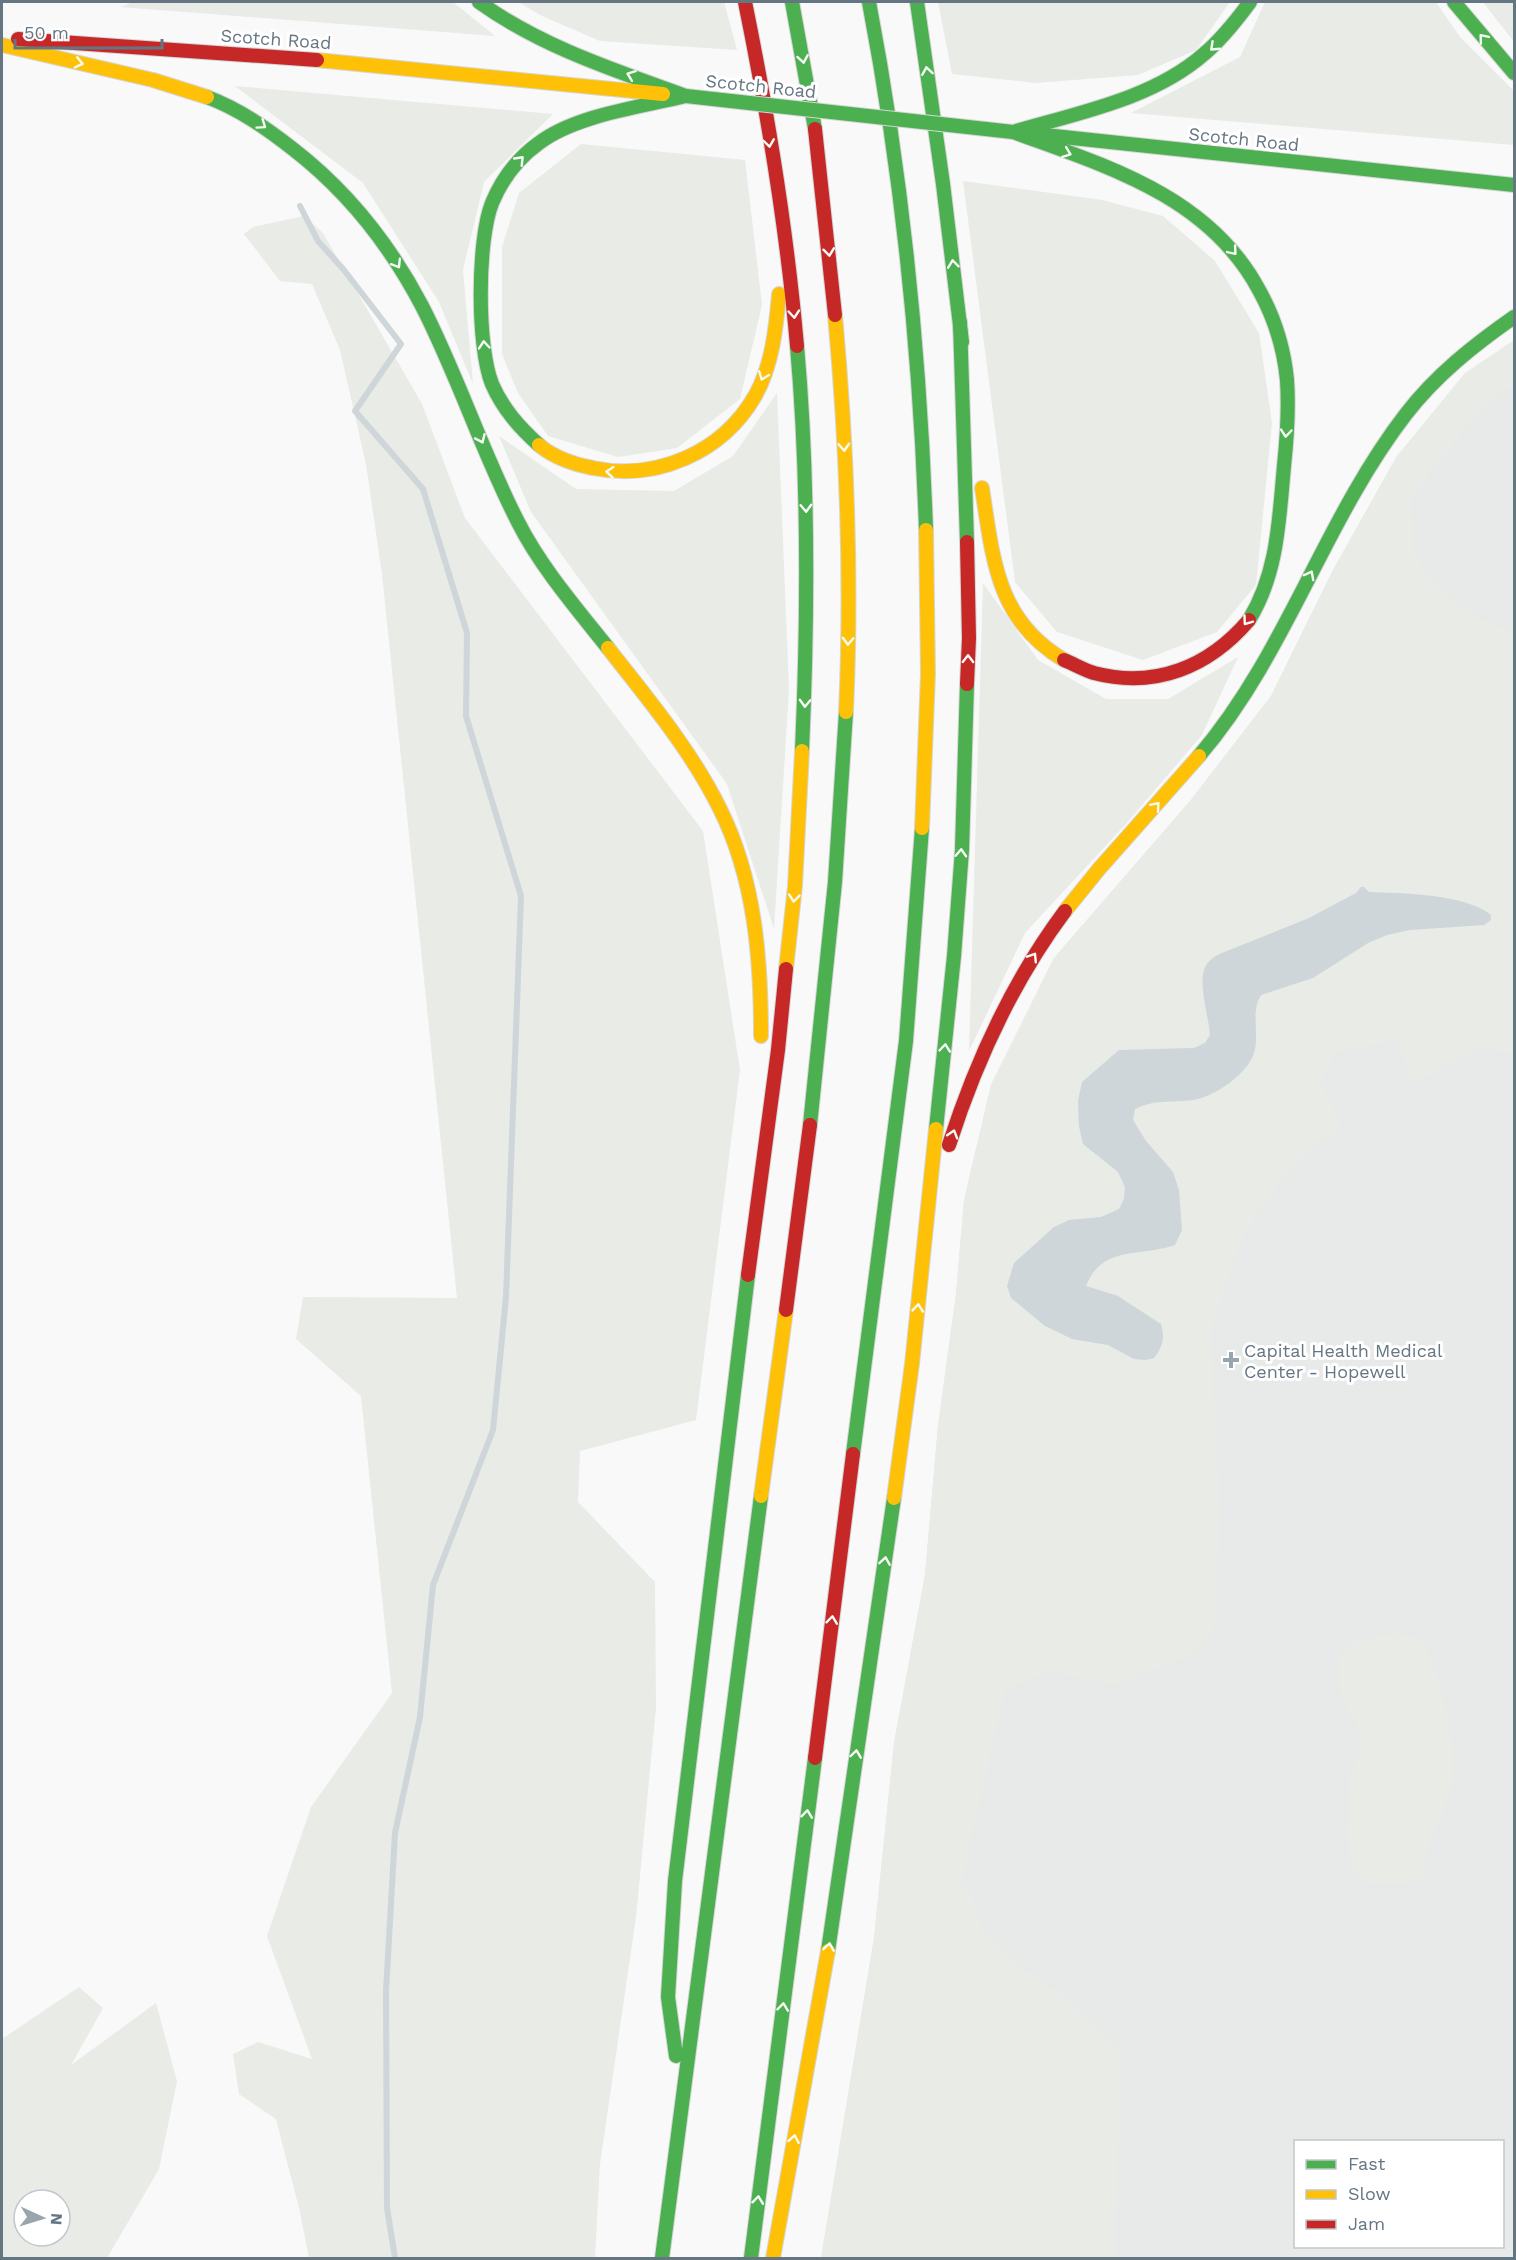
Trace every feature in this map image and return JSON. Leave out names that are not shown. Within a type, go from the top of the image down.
[{"type":"main road","points":[[479,2],[501,19],[539,40],[686,96]]},
{"type":"main road","points":[[682,2096],[668,1997],[675,1881],[739,1344],[778,1050],[795,886],[806,662],[806,516],[800,379],[793,301],[761,81],[745,2]]},
{"type":"main road","points":[[662,2259],[815,1086],[829,951],[846,706],[849,537],[842,402],[831,274],[811,106],[792,2]]},
{"type":"main road","points":[[751,2259],[906,1041],[919,876],[928,622],[922,441],[914,330],[899,198],[879,51],[869,2]]},
{"type":"main road","points":[[916,2],[943,184],[980,472],[997,572],[1005,596],[1012,611],[1040,644],[1060,659],[1083,670],[1108,677],[1135,678],[1163,675],[1190,667],[1215,654],[1237,634],[1254,611],[1267,585],[1274,560],[1287,418],[1287,379],[1274,321],[1253,277],[1217,232],[1187,208],[1109,169],[1013,132]]},
{"type":"main road","points":[[1013,132],[1129,97],[1170,78],[1194,64],[1217,45],[1250,2]]},
{"type":"main road","points":[[1454,2],[1485,42],[1515,73]]},
{"type":"main road","name":"Scotch Road","points":[[2,38],[334,61],[686,96],[1515,185]]},
{"type":"main road","points":[[2,45],[167,84],[214,99],[249,117],[316,166],[336,184],[371,224],[395,259],[422,306],[518,523],[528,540],[691,758],[728,824],[744,870],[754,918],[761,985],[761,1051]]},
{"type":"main road","points":[[686,96],[577,123],[556,132],[537,144],[514,166],[495,197],[486,223],[483,263],[482,322],[485,357],[489,377],[501,403],[517,426],[531,439],[546,451],[580,466],[599,471],[629,473],[659,469],[688,459],[715,443],[730,429],[754,397],[763,378],[772,345],[779,286],[774,173]]},
{"type":"main road","points":[[924,1252],[943,1166],[960,1108],[997,1022],[1030,962],[1080,891],[1213,740],[1242,700],[1355,492],[1400,419],[1440,374],[1483,339],[1515,317]]},
{"type":"main road","points":[[773,2259],[830,1938],[891,1525],[912,1364],[954,956],[967,726],[969,638],[960,322]]},
{"type":"main road","points":[[739,1344],[756,1159],[761,1072]]},
{"type":"shaded area","points":[[133,2],[453,2],[495,36],[120,7]]},
{"type":"shaded area","points":[[518,2],[724,2],[737,50],[600,41],[542,16]]},
{"type":"shaded area","points":[[938,2],[1230,2],[1196,50],[1138,75],[1036,83],[952,74]]},
{"type":"shaded area","points":[[1265,2],[1436,2],[1460,37],[1514,91],[1514,145],[1131,113],[1240,57]]},
{"type":"shaded area","points":[[1483,2],[1514,2],[1514,42]]},
{"type":"shaded area","points":[[235,86],[553,114],[484,182],[463,270],[473,384],[439,302],[363,183]]},
{"type":"shaded area","points":[[581,144],[745,160],[762,305],[740,399],[677,448],[618,457],[548,436],[518,393],[502,354],[502,247],[519,193]]},
{"type":"shaded area","points":[[963,181],[1102,200],[1163,216],[1215,261],[1259,333],[1272,423],[1256,585],[1217,632],[1143,660],[1057,632],[1015,582]]},
{"type":"shaded area","points":[[304,216],[323,233],[422,404],[465,518],[703,831],[740,1070],[696,1420],[580,1451],[578,1502],[655,1582],[656,1707],[636,1917],[600,2164],[595,2258],[309,2258],[300,2212],[276,2119],[239,2094],[233,2054],[258,2042],[312,2059],[267,1936],[311,1807],[392,1693],[361,1396],[296,1339],[303,1297],[457,1298],[382,574],[366,464],[340,350],[312,284],[280,281],[244,234],[253,227]]},
{"type":"shaded area","name":"Capital Health Medical Center - Hopewell","points":[[1514,340],[1514,2258],[821,2258],[874,1938],[894,1743],[925,1575],[938,1426],[956,1294],[964,1200],[991,1085],[1054,958],[1190,801],[1271,696],[1333,570],[1397,456]]},
{"type":"shaded area","points":[[1514,340],[1514,384],[1486,405],[1442,456],[1411,499],[1414,551],[1428,577],[1477,618],[1514,633],[1514,1055],[1483,1047],[1411,1084],[1398,1041],[1334,1052],[1321,1082],[1341,1125],[1292,1165],[1243,1234],[1211,1329],[1220,1508],[1215,1626],[1193,1655],[1114,1685],[1047,1672],[1005,1691],[961,1884],[974,1900],[980,1922],[997,1946],[1019,1966],[1058,1992],[1122,2052],[1116,2258],[821,2258],[874,1938],[894,1743],[925,1575],[938,1426],[956,1294],[964,1200],[991,1085],[1054,958],[1190,801],[1271,696],[1333,570],[1397,456],[1465,373]],"holes":[[[1364,887],[1369,892],[1441,897],[1484,925],[1410,930],[1387,935],[1368,943],[1313,978],[1261,995],[1256,1010],[1255,1051],[1248,1065],[1236,1078],[1205,1097],[1159,1102],[1135,1109],[1132,1120],[1146,1141],[1173,1172],[1179,1190],[1182,1230],[1158,1251],[1107,1259],[1092,1271],[1086,1286],[1118,1296],[1121,1351],[1093,1342],[1069,1220],[1101,1217],[1119,1209],[1124,1190],[1119,1175],[1085,1145],[1080,1136],[1078,1112],[1082,1082],[1136,1048],[1194,1048],[1205,1043],[1210,1035],[1202,982],[1205,966],[1214,957],[1309,918]]]},
{"type":"shaded area","points":[[777,393],[789,690],[774,929],[727,784],[531,512],[499,436],[576,489],[674,491],[733,456]]},
{"type":"shaded area","points":[[983,583],[1038,660],[1106,699],[1168,699],[1238,657],[1202,735],[1125,825],[1025,933],[969,1051]]},
{"type":"shaded area","points":[[1361,887],[1369,892],[1433,896],[1466,903],[1491,915],[1491,920],[1484,925],[1410,930],[1387,935],[1368,943],[1313,978],[1261,995],[1256,1010],[1255,1051],[1248,1065],[1236,1078],[1205,1097],[1159,1102],[1135,1109],[1133,1120],[1146,1141],[1173,1172],[1179,1190],[1182,1230],[1175,1245],[1112,1258],[1093,1273],[1086,1286],[1118,1296],[1161,1324],[1163,1338],[1161,1346],[1154,1358],[1134,1359],[1108,1345],[1072,1339],[1045,1326],[1011,1298],[1007,1286],[1014,1263],[1054,1227],[1069,1220],[1101,1217],[1119,1209],[1124,1199],[1125,1187],[1118,1172],[1083,1144],[1079,1126],[1078,1101],[1082,1082],[1119,1050],[1194,1048],[1205,1043],[1210,1035],[1203,978],[1207,964],[1213,958],[1309,918],[1356,893]]},
{"type":"shaded area","points":[[1396,1634],[1416,1637],[1422,1641],[1428,1651],[1445,1706],[1454,1775],[1447,1801],[1429,1844],[1423,1876],[1407,1883],[1392,1885],[1367,1882],[1358,1876],[1349,1856],[1347,1832],[1349,1785],[1351,1772],[1361,1748],[1361,1738],[1359,1729],[1341,1693],[1338,1669],[1341,1651],[1354,1643],[1381,1635]]},
{"type":"shaded area","points":[[79,1987],[103,2008],[71,2065],[156,2003],[177,2081],[159,2169],[107,2258],[2,2258],[2,2039]]},
{"type":"waterway","points":[[300,206],[318,241],[344,270],[401,344],[355,411],[423,489],[467,633],[466,716],[521,896],[506,1297],[493,1430],[433,1585],[420,1717],[395,1833],[386,1991],[387,2208],[395,2258]]},
{"type":"traffic: fast","points":[[479,2],[553,45],[605,67],[686,96]]},
{"type":"traffic: fast","points":[[792,2],[815,129]]},
{"type":"traffic: fast","points":[[869,2],[891,133],[908,265],[919,398],[926,530]]},
{"type":"traffic: fast","points":[[917,2],[943,184],[962,342]]},
{"type":"traffic: fast","points":[[1013,132],[1113,103],[1162,82],[1184,69],[1211,48],[1250,2]]},
{"type":"traffic: fast","points":[[1454,2],[1514,73]]},
{"type":"traffic: fast","points":[[539,445],[506,410],[492,384],[487,367],[481,320],[481,267],[487,220],[492,203],[506,177],[518,162],[531,149],[554,133],[571,125],[610,113],[686,96]]},
{"type":"traffic: fast","points":[[686,96],[1013,132]]},
{"type":"traffic: fast","points":[[207,97],[252,120],[293,149],[331,182],[381,240],[422,306],[518,522],[537,555],[608,648]]},
{"type":"traffic: fast","points":[[1013,132],[1119,172],[1152,188],[1184,208],[1213,230],[1238,258],[1264,300],[1281,345],[1288,402],[1276,545],[1266,584],[1249,620]]},
{"type":"traffic: fast","points":[[1035,134],[1514,185]]},
{"type":"traffic: fast","points":[[1199,756],[1230,716],[1257,674],[1351,498],[1377,455],[1406,414],[1456,361],[1514,317]]},
{"type":"traffic: fast","points":[[960,322],[967,542]]},
{"type":"traffic: fast","points":[[797,346],[804,447],[806,548],[802,751]]},
{"type":"traffic: fast","points":[[936,1129],[954,956],[962,850],[967,684]]},
{"type":"traffic: fast","points":[[810,1125],[835,882],[846,712]]},
{"type":"traffic: fast","points":[[853,1454],[906,1041],[922,828]]},
{"type":"traffic: fast","points":[[676,2056],[668,1997],[675,1881],[748,1275]]},
{"type":"traffic: fast","points":[[662,2258],[761,1496]]},
{"type":"traffic: fast","points":[[828,1951],[894,1498]]},
{"type":"traffic: fast","points":[[751,2258],[815,1758]]},
{"type":"traffic: slow","points":[[2,45],[153,80],[207,97]]},
{"type":"traffic: slow","points":[[317,60],[663,94]]},
{"type":"traffic: slow","points":[[539,445],[557,457],[572,463],[617,471],[663,466],[706,447],[725,433],[741,416],[761,384],[772,347],[779,294]]},
{"type":"traffic: slow","points":[[835,315],[843,414],[847,513],[849,612],[846,712]]},
{"type":"traffic: slow","points":[[982,488],[995,563],[1011,606],[1024,626],[1041,644],[1064,660]]},
{"type":"traffic: slow","points":[[922,828],[928,674],[926,530]]},
{"type":"traffic: slow","points":[[608,648],[696,766],[709,787],[732,836],[741,863],[754,920],[760,978],[761,1036]]},
{"type":"traffic: slow","points":[[786,969],[795,886],[802,751]]},
{"type":"traffic: slow","points":[[1065,911],[1199,756]]},
{"type":"traffic: slow","points":[[894,1498],[912,1364],[936,1129]]},
{"type":"traffic: slow","points":[[761,1496],[786,1310]]},
{"type":"traffic: slow","points":[[773,2258],[828,1951]]},
{"type":"traffic: jam","points":[[745,2],[776,173],[797,346]]},
{"type":"traffic: jam","points":[[18,39],[317,60]]},
{"type":"traffic: jam","points":[[815,129],[835,315]]},
{"type":"traffic: jam","points":[[967,542],[969,638],[967,684]]},
{"type":"traffic: jam","points":[[1064,660],[1094,673],[1117,677],[1159,676],[1198,662],[1216,650],[1249,620]]},
{"type":"traffic: jam","points":[[949,1145],[971,1083],[997,1023],[1028,966],[1065,911]]},
{"type":"traffic: jam","points":[[748,1275],[778,1050],[786,969]]},
{"type":"traffic: jam","points":[[786,1310],[810,1125]]},
{"type":"traffic: jam","points":[[815,1758],[853,1454]]},
{"type":"place","name":"Capital Health Medical Center - Hopewell","points":[[1231,1360]]}]
